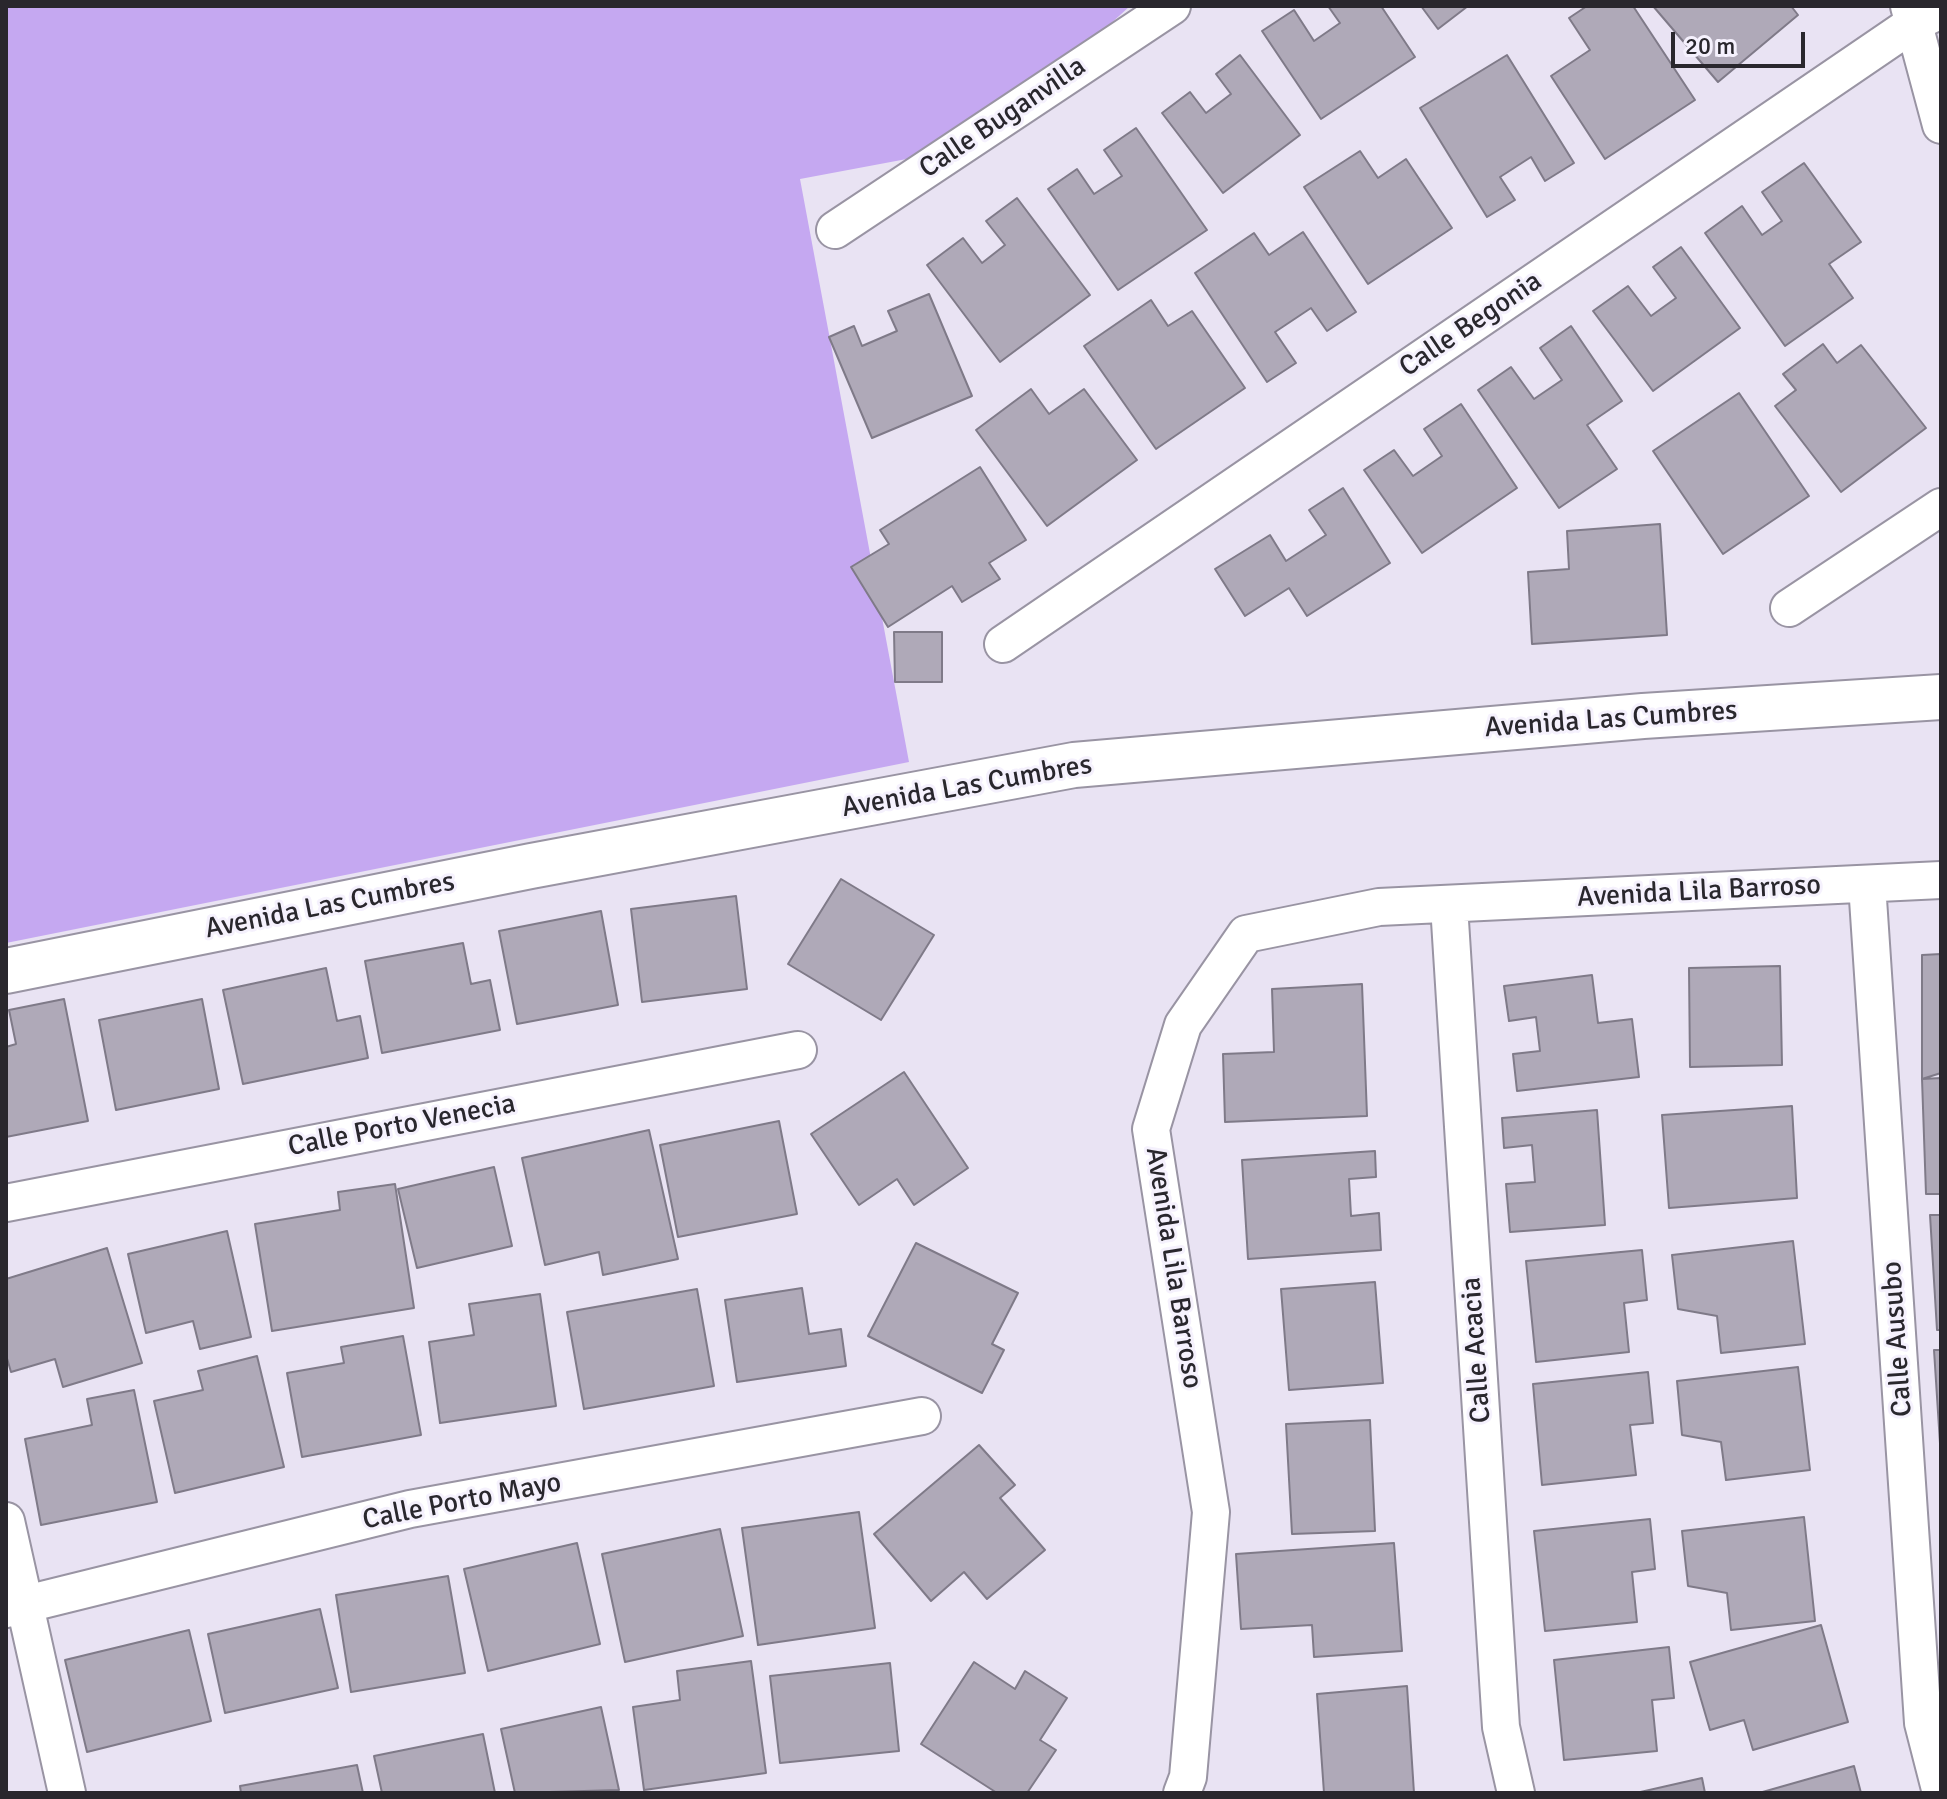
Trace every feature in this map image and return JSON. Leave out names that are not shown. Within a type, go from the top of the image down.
[{"type":"street","name":"Calle Buganvilla","points":[[835,230],[1172,6]]},
{"type":"street","points":[[1921,13],[1941,125]]},
{"type":"street","name":"Calle Begonia","points":[[1003,644],[1921,13]]},
{"type":"street","points":[[1789,608],[1941,507]]},
{"type":"street","name":"Avenida Las Cumbres","points":[[6,971],[531,866],[1074,765],[1643,716],[1941,697]]},
{"type":"street","name":"Avenida Lila Barroso","points":[[1182,1793],[1188,1777],[1211,1512],[1151,1129],[1183,1025],[1246,934],[1379,907],[1941,880]]},
{"type":"street","name":"Calle Ausubo","points":[[1867,884],[1923,1723],[1941,1793]]},
{"type":"street","name":"Calle Acacia","points":[[1449,905],[1501,1727],[1516,1793]]},
{"type":"street","name":"Calle Porto Venecia","points":[[6,1203],[798,1050]]},
{"type":"street","name":"Calle Porto Mayo","points":[[15,1606],[410,1509],[922,1416]]},
{"type":"street","points":[[6,1521],[15,1606],[67,1793]]},
{"type":"shaded area","points":[[6,6],[1130,6],[976,146],[800,179],[909,762],[6,943]]},
{"type":"building","points":[[1328,6],[1381,6],[1415,57],[1321,119],[1262,31],[1294,10],[1314,41],[1340,23]]},
{"type":"building","points":[[1421,6],[1468,6],[1438,29]]},
{"type":"building","points":[[1587,6],[1633,6],[1695,100],[1605,159],[1551,76],[1590,50],[1569,18]]},
{"type":"building","points":[[1653,6],[1791,6],[1798,15],[1718,82]]},
{"type":"building","points":[[1240,55],[1300,135],[1223,193],[1162,113],[1190,92],[1206,113],[1231,94],[1216,74]]},
{"type":"building","points":[[1507,55],[1574,163],[1545,181],[1531,157],[1500,177],[1515,200],[1487,217],[1420,108]]},
{"type":"building","points":[[1136,128],[1207,230],[1118,290],[1048,189],[1077,169],[1094,194],[1122,176],[1104,150]]},
{"type":"building","points":[[1360,151],[1378,178],[1406,159],[1452,228],[1368,284],[1304,187]]},
{"type":"building","points":[[1804,163],[1861,242],[1829,264],[1853,298],[1785,346],[1705,233],[1742,206],[1762,235],[1782,221],[1762,192]]},
{"type":"building","points":[[1017,198],[1090,295],[1000,362],[927,265],[963,238],[982,263],[1005,245],[986,221]]},
{"type":"building","points":[[1303,232],[1356,312],[1327,331],[1311,308],[1275,332],[1296,363],[1267,382],[1195,273],[1254,233],[1269,255]]},
{"type":"building","points":[[1681,247],[1740,328],[1653,391],[1593,311],[1628,286],[1651,316],[1676,298],[1653,267]]},
{"type":"building","points":[[929,294],[972,396],[872,438],[829,337],[854,326],[862,346],[897,331],[888,311]]},
{"type":"building","points":[[1151,300],[1168,326],[1192,311],[1245,388],[1156,449],[1084,346]]},
{"type":"building","points":[[1571,326],[1622,401],[1587,425],[1617,469],[1559,508],[1478,390],[1511,367],[1534,399],[1562,380],[1540,348]]},
{"type":"building","points":[[1823,344],[1837,363],[1861,345],[1926,428],[1841,492],[1775,406],[1796,390],[1783,374]]},
{"type":"building","points":[[1031,389],[1049,414],[1084,389],[1137,460],[1047,526],[976,430]]},
{"type":"building","points":[[1739,393],[1809,496],[1723,554],[1653,451]]},
{"type":"building","points":[[1461,404],[1517,488],[1422,553],[1364,470],[1394,450],[1413,476],[1442,456],[1424,429]]},
{"type":"building","points":[[980,467],[1026,540],[989,563],[1000,579],[962,602],[952,586],[888,627],[851,567],[889,544],[880,530]]},
{"type":"building","points":[[1343,488],[1390,563],[1307,616],[1289,588],[1245,616],[1215,569],[1270,535],[1286,561],[1326,535],[1309,510]]},
{"type":"building","points":[[1660,524],[1667,635],[1532,644],[1528,572],[1569,569],[1567,531]]},
{"type":"building","points":[[894,632],[942,632],[942,682],[895,682]]},
{"type":"building","points":[[841,879],[934,935],[881,1020],[788,964]]},
{"type":"building","points":[[736,896],[747,989],[642,1002],[631,909]]},
{"type":"building","points":[[601,911],[618,1005],[517,1024],[499,931]]},
{"type":"building","points":[[463,943],[471,984],[490,980],[500,1030],[382,1053],[365,961]]},
{"type":"building","points":[[1941,954],[1941,1073],[1922,1079],[1922,955]]},
{"type":"building","points":[[1780,966],[1782,1065],[1690,1067],[1689,968]]},
{"type":"building","points":[[326,968],[337,1021],[360,1016],[368,1058],[243,1084],[223,990]]},
{"type":"building","points":[[1592,975],[1598,1023],[1632,1019],[1639,1077],[1517,1091],[1513,1054],[1540,1051],[1536,1017],[1509,1021],[1504,986]]},
{"type":"building","points":[[1362,984],[1367,1116],[1225,1122],[1223,1054],[1274,1052],[1272,989]]},
{"type":"building","points":[[64,999],[88,1121],[6,1137],[6,1047],[16,1044],[9,1010]]},
{"type":"building","points":[[202,999],[219,1089],[116,1110],[99,1020]]},
{"type":"building","points":[[904,1072],[968,1168],[914,1205],[897,1179],[859,1205],[811,1134]]},
{"type":"building","points":[[1941,1078],[1941,1194],[1926,1194],[1922,1079]]},
{"type":"building","points":[[1792,1106],[1797,1198],[1669,1208],[1662,1115]]},
{"type":"building","points":[[1597,1110],[1605,1225],[1510,1232],[1506,1184],[1535,1182],[1532,1145],[1504,1148],[1502,1118]]},
{"type":"building","points":[[779,1121],[797,1214],[678,1237],[660,1145]]},
{"type":"building","points":[[649,1130],[678,1259],[603,1275],[599,1252],[545,1265],[522,1158]]},
{"type":"building","points":[[1375,1151],[1376,1177],[1349,1179],[1351,1216],[1379,1213],[1381,1250],[1248,1259],[1242,1160]]},
{"type":"building","points":[[494,1167],[512,1246],[417,1268],[398,1189]]},
{"type":"building","points":[[395,1184],[414,1308],[272,1331],[255,1224],[340,1210],[338,1192]]},
{"type":"building","points":[[1930,1215],[1941,1215],[1941,1330],[1937,1330]]},
{"type":"building","points":[[227,1231],[251,1337],[200,1349],[193,1321],[146,1333],[128,1254]]},
{"type":"building","points":[[1793,1241],[1805,1344],[1721,1353],[1717,1316],[1678,1309],[1672,1255]]},
{"type":"building","points":[[916,1243],[1018,1293],[992,1344],[1004,1350],[982,1393],[868,1336]]},
{"type":"building","points":[[107,1248],[142,1363],[63,1387],[55,1359],[11,1372],[6,1355],[6,1279]]},
{"type":"building","points":[[1642,1250],[1647,1300],[1624,1303],[1629,1352],[1536,1362],[1526,1261]]},
{"type":"building","points":[[1375,1282],[1383,1383],[1289,1390],[1281,1289]]},
{"type":"building","points":[[802,1288],[809,1334],[841,1329],[846,1366],[737,1382],[725,1300]]},
{"type":"building","points":[[697,1289],[714,1386],[584,1409],[567,1312]]},
{"type":"building","points":[[540,1294],[556,1406],[440,1423],[429,1342],[474,1335],[469,1304]]},
{"type":"building","points":[[403,1336],[421,1435],[302,1457],[287,1373],[344,1363],[341,1347]]},
{"type":"building","points":[[1934,1350],[1941,1350],[1941,1459]]},
{"type":"building","points":[[257,1356],[284,1467],[175,1493],[154,1401],[203,1390],[198,1371]]},
{"type":"building","points":[[1798,1367],[1810,1470],[1726,1480],[1721,1442],[1682,1435],[1677,1381]]},
{"type":"building","points":[[1648,1372],[1653,1423],[1630,1425],[1636,1475],[1542,1485],[1533,1384]]},
{"type":"building","points":[[134,1390],[157,1502],[41,1525],[25,1439],[92,1425],[87,1399]]},
{"type":"building","points":[[1370,1420],[1375,1531],[1292,1534],[1286,1424]]},
{"type":"building","points":[[979,1445],[1015,1485],[1000,1498],[1045,1550],[987,1599],[964,1572],[931,1601],[874,1534]]},
{"type":"building","points":[[859,1512],[875,1628],[758,1645],[742,1528]]},
{"type":"building","points":[[1804,1517],[1815,1621],[1731,1630],[1727,1593],[1688,1586],[1682,1531]]},
{"type":"building","points":[[1650,1519],[1655,1569],[1632,1572],[1637,1622],[1545,1631],[1534,1531]]},
{"type":"building","points":[[720,1529],[743,1636],[625,1662],[602,1554]]},
{"type":"building","points":[[577,1543],[600,1644],[488,1671],[464,1569]]},
{"type":"building","points":[[1394,1543],[1402,1651],[1314,1657],[1312,1625],[1241,1629],[1236,1554]]},
{"type":"building","points":[[448,1576],[465,1673],[351,1692],[336,1595]]},
{"type":"building","points":[[320,1609],[338,1688],[225,1713],[208,1634]]},
{"type":"building","points":[[1821,1625],[1848,1722],[1753,1750],[1744,1720],[1710,1730],[1690,1662]]},
{"type":"building","points":[[189,1630],[211,1721],[87,1752],[65,1660]]},
{"type":"building","points":[[1669,1647],[1674,1698],[1652,1700],[1657,1751],[1564,1760],[1554,1660]]},
{"type":"building","points":[[751,1661],[766,1773],[644,1790],[633,1707],[680,1700],[677,1671]]},
{"type":"building","points":[[974,1662],[1015,1689],[1025,1671],[1067,1698],[1040,1740],[1056,1750],[1027,1793],[997,1793],[921,1744]]},
{"type":"building","points":[[890,1663],[899,1751],[780,1763],[770,1676]]},
{"type":"building","points":[[1407,1686],[1414,1793],[1324,1793],[1317,1694]]},
{"type":"building","points":[[601,1707],[619,1790],[515,1793],[501,1729]]},
{"type":"building","points":[[483,1734],[495,1793],[382,1793],[374,1756]]},
{"type":"building","points":[[357,1765],[363,1793],[241,1793],[240,1786]]},
{"type":"building","points":[[1854,1766],[1861,1793],[1759,1793]]},
{"type":"building","points":[[1702,1778],[1705,1793],[1636,1793]]}]
